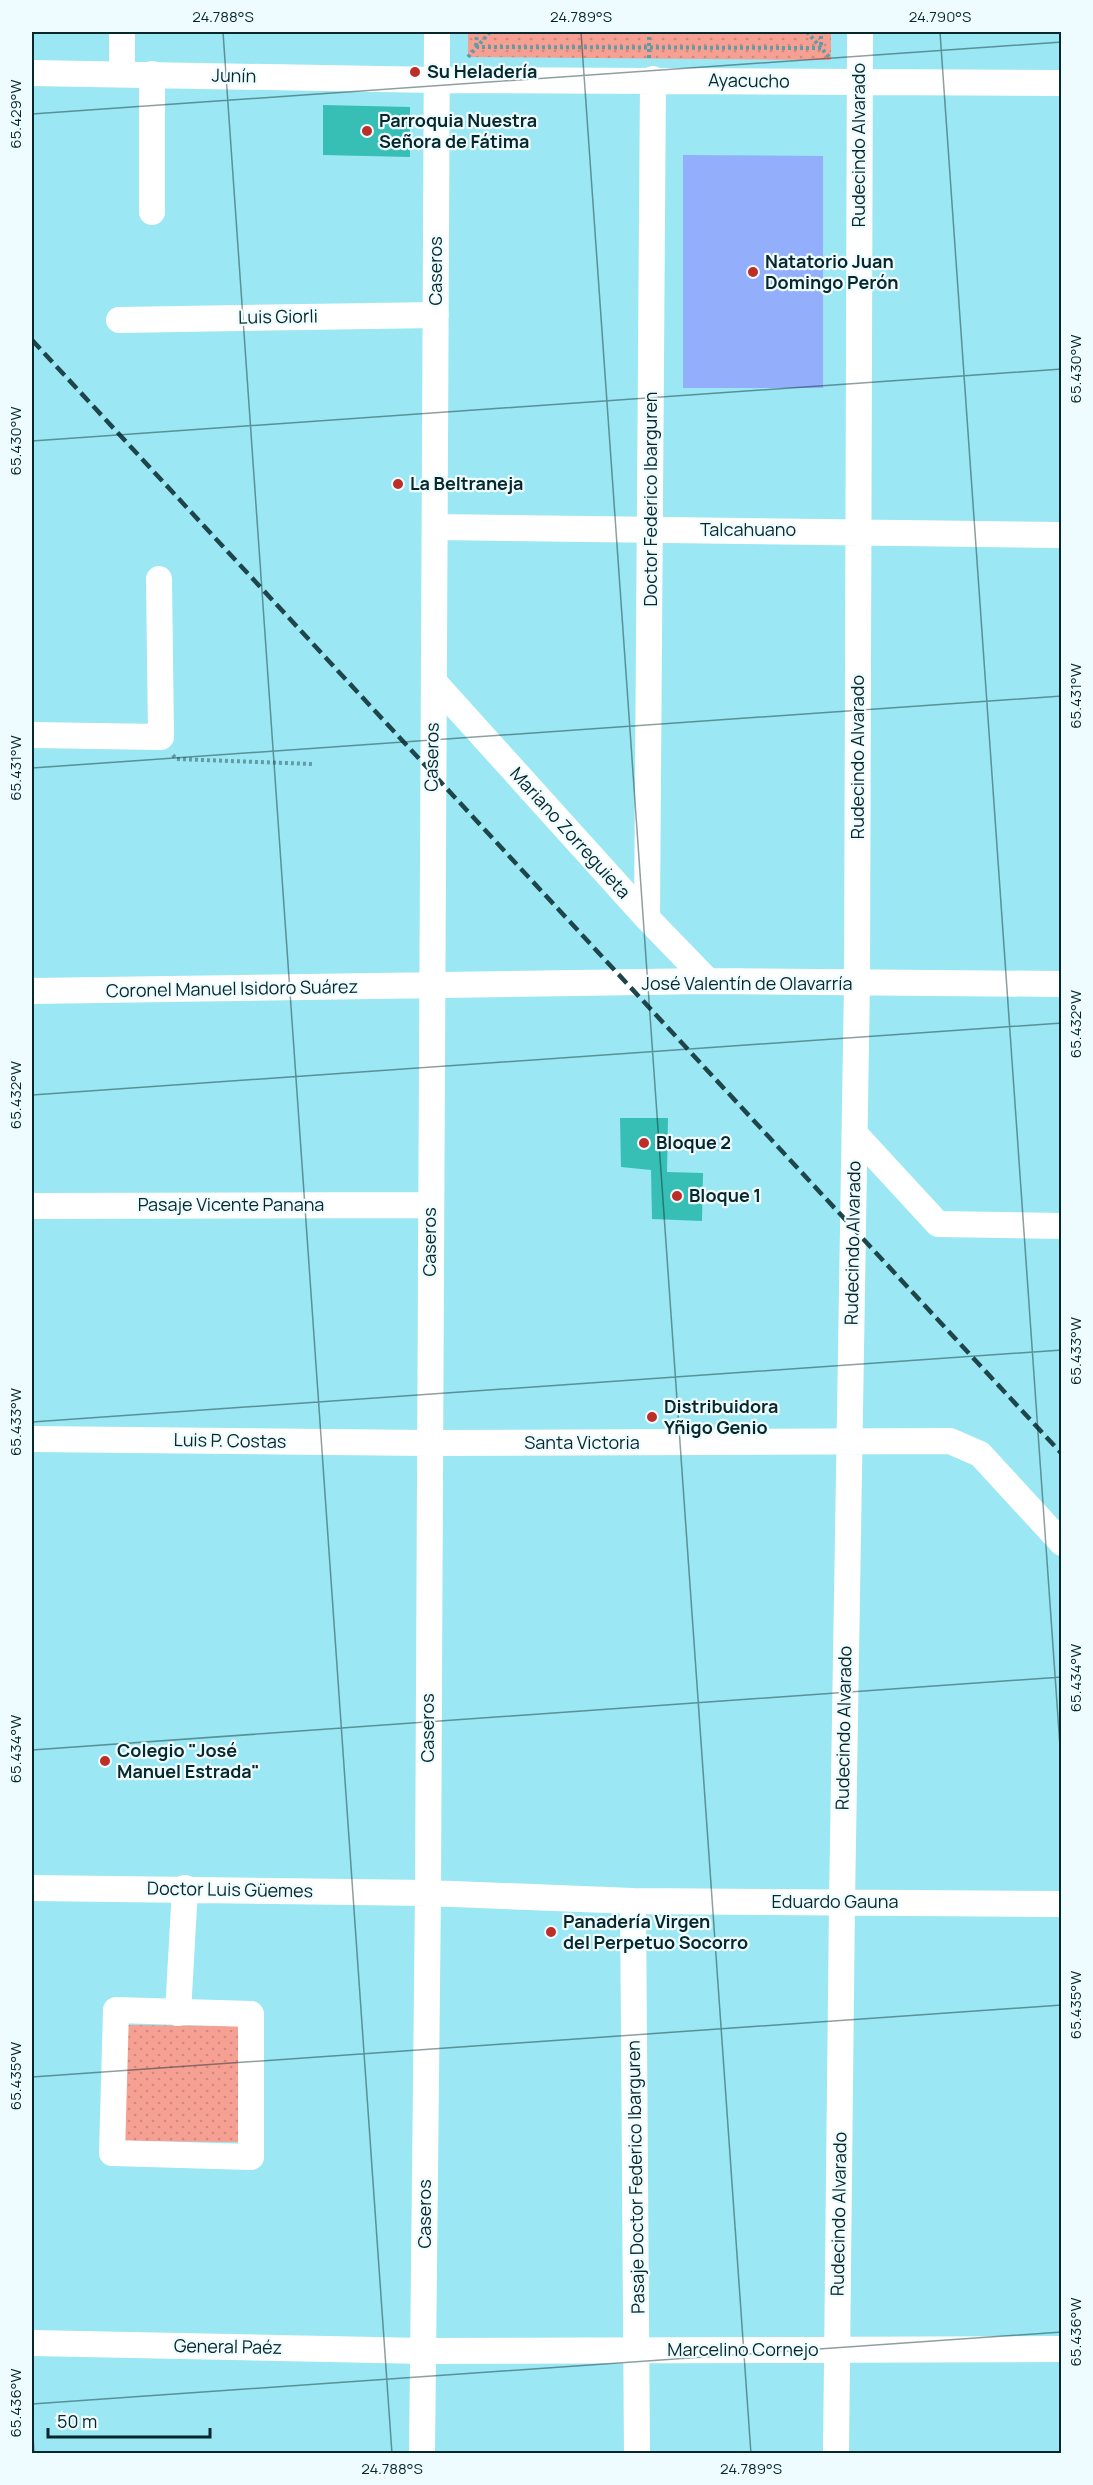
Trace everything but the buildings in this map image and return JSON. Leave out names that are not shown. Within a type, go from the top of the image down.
[{"type":"street","points":[[122,32],[122,74]]},
{"type":"street","name":"Caseros","points":[[422,2454],[428,1893],[437,32]]},
{"type":"street","name":"Rudecindo Alvarado","points":[[836,2454],[848,1442],[857,983],[860,32]]},
{"type":"street","name":"Ayacucho","points":[[436,80],[651,69],[859,82],[1062,83]]},
{"type":"street","name":"Doctor Federico Ibarguren","points":[[647,918],[651,530],[651,69]]},
{"type":"street","name":"Junín","points":[[32,73],[436,80]]},
{"type":"street","points":[[152,74],[152,212]]},
{"type":"street","name":"Luis Giorli","points":[[119,320],[436,315]]},
{"type":"street","name":"Talcahuano","points":[[435,527],[1062,535]]},
{"type":"street","points":[[32,735],[161,737],[159,579]]},
{"type":"street","name":"Mariano Zorreguieta","points":[[434,682],[647,918],[708,981]]},
{"type":"street","name":"José Valentín de Olavarría","points":[[433,987],[708,981],[1062,984]]},
{"type":"street","name":"Coronel Manuel Isidoro Suárez","points":[[32,991],[433,987]]},
{"type":"street","points":[[855,1134],[938,1224],[1062,1226]]},
{"type":"street","name":"Pasaje Vicente Panana","points":[[32,1206],[430,1205]]},
{"type":"street","name":"Luis P. Costas","points":[[32,1439],[429,1443]]},
{"type":"street","name":"Santa Victoria","points":[[429,1443],[950,1441],[980,1454],[1062,1543]]},
{"type":"street","name":"Doctor Luis Güemes","points":[[32,1888],[185,1888],[428,1893]]},
{"type":"street","points":[[178,2013],[185,1888]]},
{"type":"street","name":"Eduardo Gauna","points":[[428,1893],[633,1901],[1062,1904]]},
{"type":"street","name":"Pasaje Doctor Federico Ibarguren","points":[[633,1901],[637,2454]]},
{"type":"street","points":[[116,2010],[178,2013],[251,2014],[251,2157],[112,2153],[116,2010]]},
{"type":"street","name":"General Paéz","points":[[32,2343],[424,2351]]},
{"type":"street","name":"Marcelino Cornejo","points":[[424,2351],[1062,2349]]},
{"type":"path","points":[[476,47],[477,32]]},
{"type":"path","points":[[468,57],[490,32]]},
{"type":"path","points":[[649,32],[651,69]]},
{"type":"path","points":[[807,32],[831,60]]},
{"type":"path","points":[[821,32],[821,48]]},
{"type":"path","points":[[476,47],[821,48]]},
{"type":"path","points":[[161,737],[176,759],[312,764]]},
{"type":"shaded area","points":[[468,32],[831,32],[831,60],[468,57]]},
{"type":"shaded area","points":[[126,2025],[239,2026],[238,2142],[125,2141]]},
{"type":"water","name":"Natatorio Juan Domingo Perón","points":[[683,155],[823,156],[823,388],[683,388]]},
{"type":"railway","points":[[32,340],[1062,1454]]},
{"type":"place","name":"Su Heladería","points":[[415,72]]},
{"type":"place","name":"Parroquia Nuestra Señora de Fátima","points":[[367,131]]},
{"type":"place","name":"Natatorio Juan Domingo Perón","points":[[753,272]]},
{"type":"place","name":"La Beltraneja","points":[[398,484]]},
{"type":"place","name":"Bloque 2","points":[[644,1143]]},
{"type":"place","name":"Bloque 1","points":[[677,1196]]},
{"type":"place","name":"Distribuidora Yñigo Genio","points":[[652,1417]]},
{"type":"place","name":"Colegio \"José Manuel Estrada\"","points":[[105,1761]]},
{"type":"place","name":"Panadería Virgen del Perpetuo Socorro","points":[[551,1932]]}]
